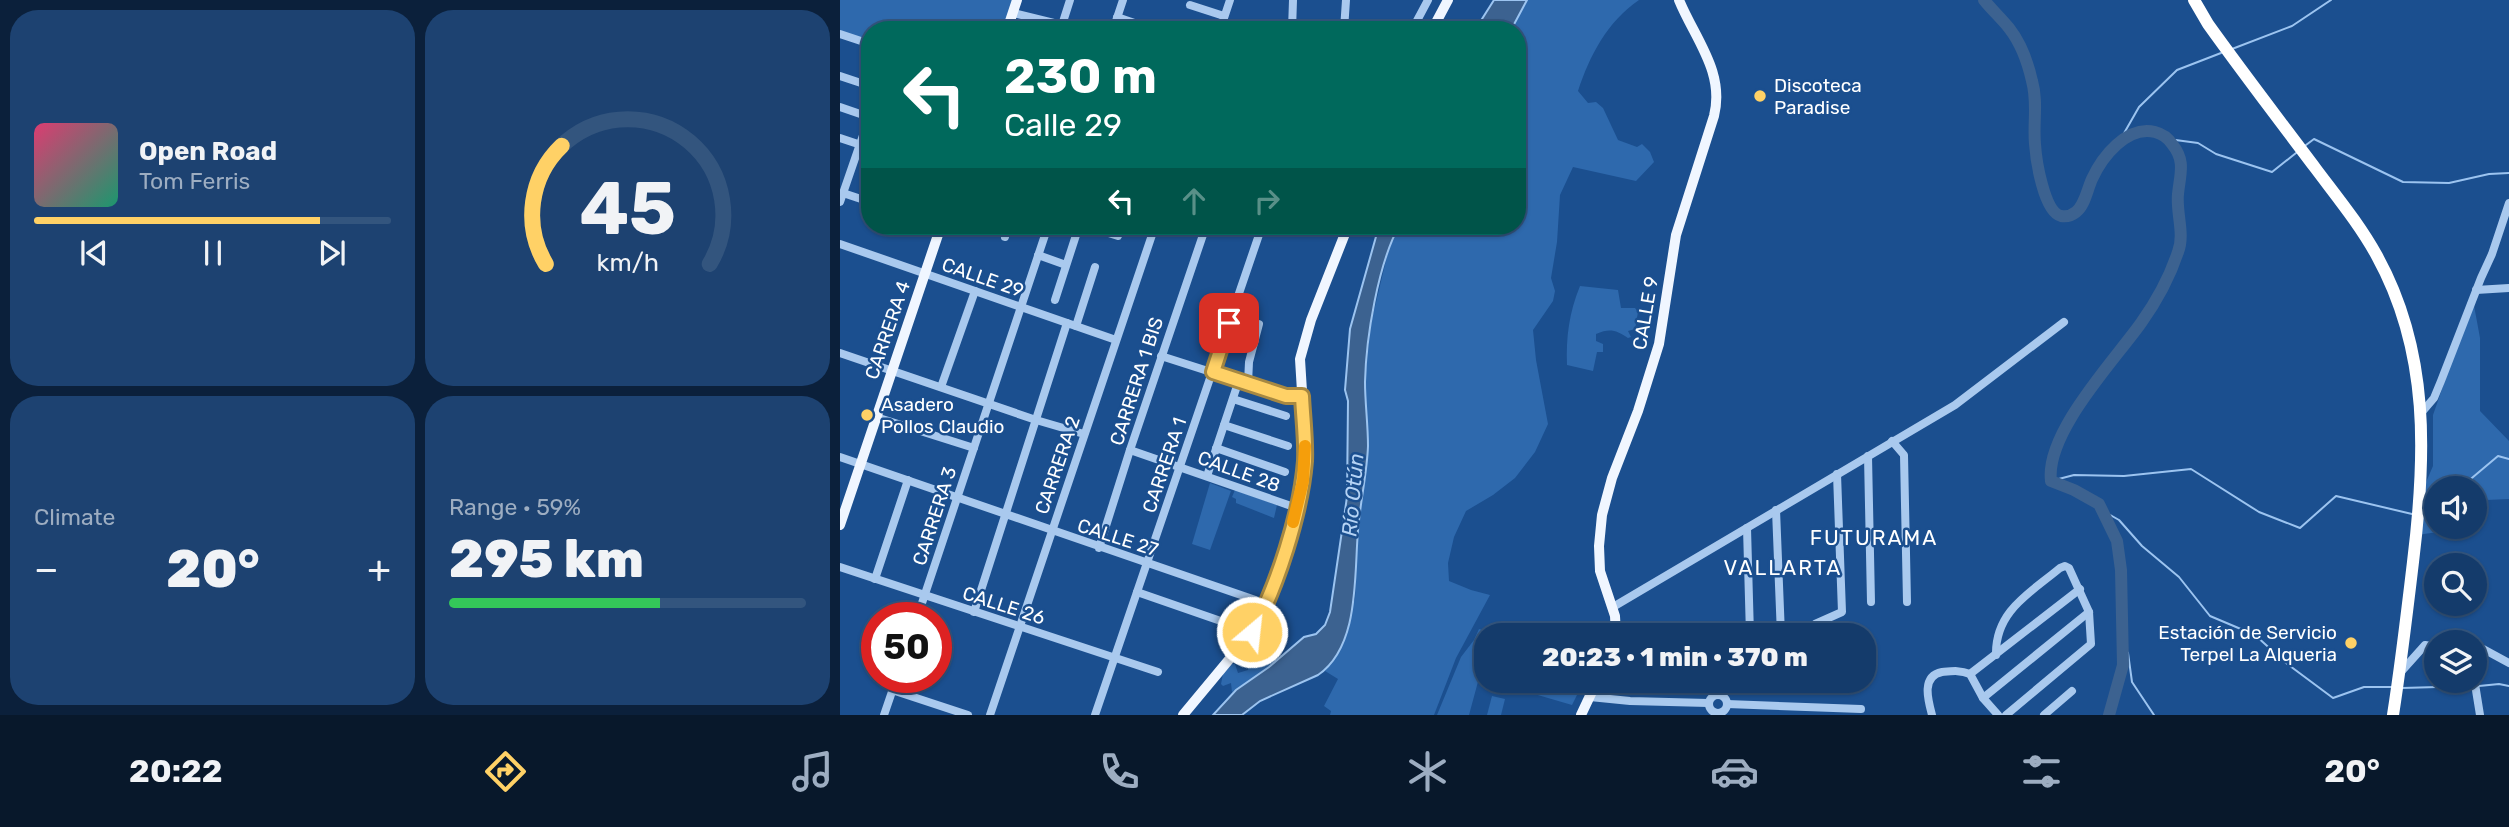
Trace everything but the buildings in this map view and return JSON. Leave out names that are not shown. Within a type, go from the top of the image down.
[{"type":"highway","points":[[2194,0],[2236,63],[2357,224],[2387,276],[2407,329],[2415,358],[2422,412],[2419,517],[2393,715]]},
{"type":"main road","points":[[1010,21],[1017,0]]},
{"type":"main road","points":[[1437,21],[1448,0]]},
{"type":"main road","name":"CALLE 9","points":[[1617,623],[1600,571],[1602,515],[1612,478],[1638,411],[1659,344],[1676,235],[1718,96],[1715,75],[1709,60],[1679,0]]},
{"type":"main road","name":"CARRERA 4","points":[[840,525],[938,235]]},
{"type":"main road","points":[[1183,715],[1252,632],[1268,604],[1297,508],[1305,459],[1300,372],[1305,340],[1345,235]]},
{"type":"main road","points":[[1581,715],[1592,693]]},
{"type":"street","points":[[1059,21],[1070,0]]},
{"type":"street","points":[[1116,21],[1123,0]]},
{"type":"street","points":[[1223,21],[1230,0]]},
{"type":"street","points":[[1292,21],[1293,0]]},
{"type":"street","points":[[1345,21],[1346,0]]},
{"type":"street","points":[[1416,21],[1427,0]]},
{"type":"street","points":[[1190,5],[1224,16]]},
{"type":"street","points":[[1013,13],[1039,21]]},
{"type":"street","points":[[1117,17],[1129,21]]},
{"type":"street","points":[[840,34],[861,41]]},
{"type":"street","points":[[840,76],[861,83]]},
{"type":"street","points":[[840,107],[861,114]]},
{"type":"street","points":[[840,138],[860,145]]},
{"type":"street","points":[[861,142],[841,197],[861,200]]},
{"type":"street","points":[[2422,412],[2434,398],[2493,254],[2509,203]]},
{"type":"street","name":"CARRERA 3","points":[[923,602],[1045,235]]},
{"type":"street","points":[[1055,300],[1076,235]]},
{"type":"street","name":"CARRERA 2","points":[[990,715],[1152,235]]},
{"type":"street","name":"CARRERA 1 BIS","points":[[1100,548],[1130,450],[1203,235]]},
{"type":"street","name":"CARRERA 1","points":[[1095,715],[1259,235]]},
{"type":"street","name":"CALLE 29","points":[[840,244],[1116,340]]},
{"type":"street","points":[[1038,255],[1066,265]]},
{"type":"street","points":[[974,612],[1035,420],[1095,267]]},
{"type":"street","points":[[2476,290],[2509,288]]},
{"type":"street","points":[[941,387],[975,291]]},
{"type":"street","points":[[1613,607],[1955,405],[2064,322]]},
{"type":"street","points":[[1207,476],[1233,399],[1243,382],[1259,324]]},
{"type":"street","points":[[840,364],[842,353],[1035,420],[1084,434]]},
{"type":"street","points":[[1161,356],[1286,396],[1302,396]]},
{"type":"street","points":[[1233,399],[1286,416]]},
{"type":"street","points":[[876,417],[974,449]]},
{"type":"street","points":[[1224,425],[1288,446]]},
{"type":"street","points":[[1892,441],[1904,455],[1907,602]]},
{"type":"street","points":[[1216,448],[1285,472]]},
{"type":"street","name":"CALLE 28","points":[[1130,450],[1297,508]]},
{"type":"street","points":[[1868,456],[1871,602]]},
{"type":"street","name":"CALLE 27","points":[[840,457],[1268,604]]},
{"type":"street","points":[[1817,623],[1842,612],[1837,474]]},
{"type":"street","points":[[875,579],[908,481]]},
{"type":"street","points":[[1776,510],[1781,623]]},
{"type":"street","points":[[1747,528],[1750,623]]},
{"type":"street","name":"CALLE 26","points":[[840,567],[1157,671]]},
{"type":"street","points":[[1996,655],[1996,644],[2008,612],[2060,568],[2069,568],[2089,612],[2091,644],[2006,715]]},
{"type":"street","points":[[1970,674],[2080,589]]},
{"type":"street","points":[[1137,592],[1238,627]]},
{"type":"street","points":[[1983,698],[2089,612]]},
{"type":"street","points":[[2398,683],[2424,646]]},
{"type":"street","points":[[2487,651],[2509,663]]},
{"type":"street","points":[[1932,715],[1927,689],[1929,680],[1936,673],[1955,670],[1970,674],[1983,698],[1998,715]]},
{"type":"street","points":[[2044,715],[2071,691]]},
{"type":"street","points":[[884,715],[891,693]]},
{"type":"street","points":[[901,693],[968,715]]},
{"type":"street","points":[[2476,693],[2480,715]]},
{"type":"street","points":[[1717,695],[1725,698],[1727,704],[1724,712],[1719,714],[1712,712],[1708,703],[1711,697],[1717,695]]},
{"type":"street","points":[[1590,698],[1708,703]]},
{"type":"street","points":[[1727,704],[1793,711],[1861,709]]},
{"type":"street","points":[[936,715],[939,706]]},
{"type":"shaded area","points":[[840,0],[1017,0],[1010,21],[861,21],[861,41],[840,34]]},
{"type":"shaded area","points":[[1527,0],[1639,0],[1618,18],[1601,40],[1578,91],[1588,103],[1596,102],[1603,108],[1618,140],[1637,147],[1642,144],[1650,152],[1654,162],[1636,181],[1573,167],[1560,195],[1551,278],[1555,291],[1553,301],[1533,330],[1548,424],[1535,452],[1515,478],[1466,511],[1454,537],[1448,563],[1449,581],[1490,595],[1456,658],[1434,715],[1330,715],[1331,711],[1324,706],[1338,679],[1325,671],[1335,655],[1355,599],[1358,524],[1367,463],[1365,380],[1371,323],[1388,252],[1395,235],[1526,235],[1526,21],[1516,21]]},
{"type":"shaded area","points":[[1580,286],[1618,290],[1621,308],[1635,308],[1638,312],[1635,329],[1628,331],[1631,337],[1613,331],[1596,334],[1596,341],[1603,344],[1603,352],[1597,352],[1593,371],[1567,365],[1569,325]]},
{"type":"shaded area","points":[[2473,300],[2480,338],[2480,411],[2509,441],[2509,499],[2487,500],[2487,476],[2429,476],[2433,466],[2433,415]]},
{"type":"shaded area","points":[[1210,483],[1231,491],[1210,550],[1192,544]]},
{"type":"shaded area","points":[[2424,487],[2424,534],[2417,535],[2420,496]]},
{"type":"shaded area","points":[[1235,490],[1277,505],[1274,518],[1236,503],[1236,499],[1232,497]]},
{"type":"shaded area","points":[[1257,640],[1264,643],[1265,652],[1271,648],[1277,652],[1274,664],[1232,692],[1231,683],[1223,686],[1221,684],[1223,674],[1232,664],[1235,664],[1238,673],[1248,670],[1249,666],[1242,660],[1241,652]]},
{"type":"shaded area","points":[[1474,640],[1475,693],[1469,715],[1437,715],[1461,657]]},
{"type":"shaded area","points":[[1531,693],[1578,693],[1572,705]]},
{"type":"shaded area","points":[[1492,696],[1505,699],[1501,715],[1487,715]]},
{"type":"water","points":[[1494,0],[1527,0],[1516,21],[1481,21]]},
{"type":"water","name":"Río Otún","points":[[1376,235],[1395,235],[1379,280],[1368,344],[1365,382],[1367,457],[1359,520],[1355,588],[1348,628],[1332,662],[1318,675],[1260,701],[1242,715],[1213,715],[1236,690],[1269,667],[1304,637],[1316,634],[1325,625],[1330,612],[1347,497],[1348,401],[1345,390],[1350,329]]},
{"type":"waterway","points":[[1984,0],[2013,34],[2028,67],[2035,97],[2037,161],[2046,196],[2055,212],[2067,216],[2079,209],[2102,161],[2125,138],[2135,133],[2145,131],[2163,135],[2176,150],[2181,162],[2178,201],[2181,238],[2171,270],[2147,315],[2070,420],[2052,462],[2051,481],[2099,504],[2117,541],[2121,570],[2123,665],[2109,715]]},
{"type":"waterway","points":[[2232,49],[2292,26],[2331,0]]},
{"type":"waterway","points":[[2119,142],[2139,107],[2177,70],[2221,53]]},
{"type":"waterway","points":[[2168,139],[2198,143],[2216,154],[2272,172],[2296,153]]},
{"type":"waterway","points":[[2306,145],[2314,139],[2403,182],[2449,183],[2489,174],[2509,173]]},
{"type":"waterway","points":[[2474,476],[2498,456],[2509,459]]},
{"type":"waterway","points":[[2051,481],[2074,475],[2124,476],[2191,469],[2259,512],[2300,528],[2336,496],[2412,514]]},
{"type":"waterway","points":[[2105,512],[2119,520],[2142,546],[2179,577],[2210,616],[2255,635],[2286,663],[2333,698],[2364,687],[2393,687]]},
{"type":"waterway","points":[[2123,647],[2128,653],[2132,682],[2154,715]]},
{"type":"waterway","points":[[2487,685],[2509,686]]},
{"type":"waterway","points":[[2402,688],[2424,687]]},
{"type":"slow traffic","points":[[1293,522],[1303,481],[1305,446]]},
{"type":"place","name":"Discoteca Paradise","points":[[1760,96]]},
{"type":"place","name":"Asadero Pollos Claudio","points":[[867,415]]},
{"type":"place","name":"Estación de Servicio Terpel La Alqueria","points":[[2351,643]]},
{"type":"district","name":"FUTURAMA","points":[[1874,538]]},
{"type":"district","name":"VALLARTA","points":[[1783,568]]},
{"type":"route","points":[[1229,323],[1213,372],[1286,396],[1302,396],[1305,459],[1300,497],[1268,604],[1252,632]]}]
